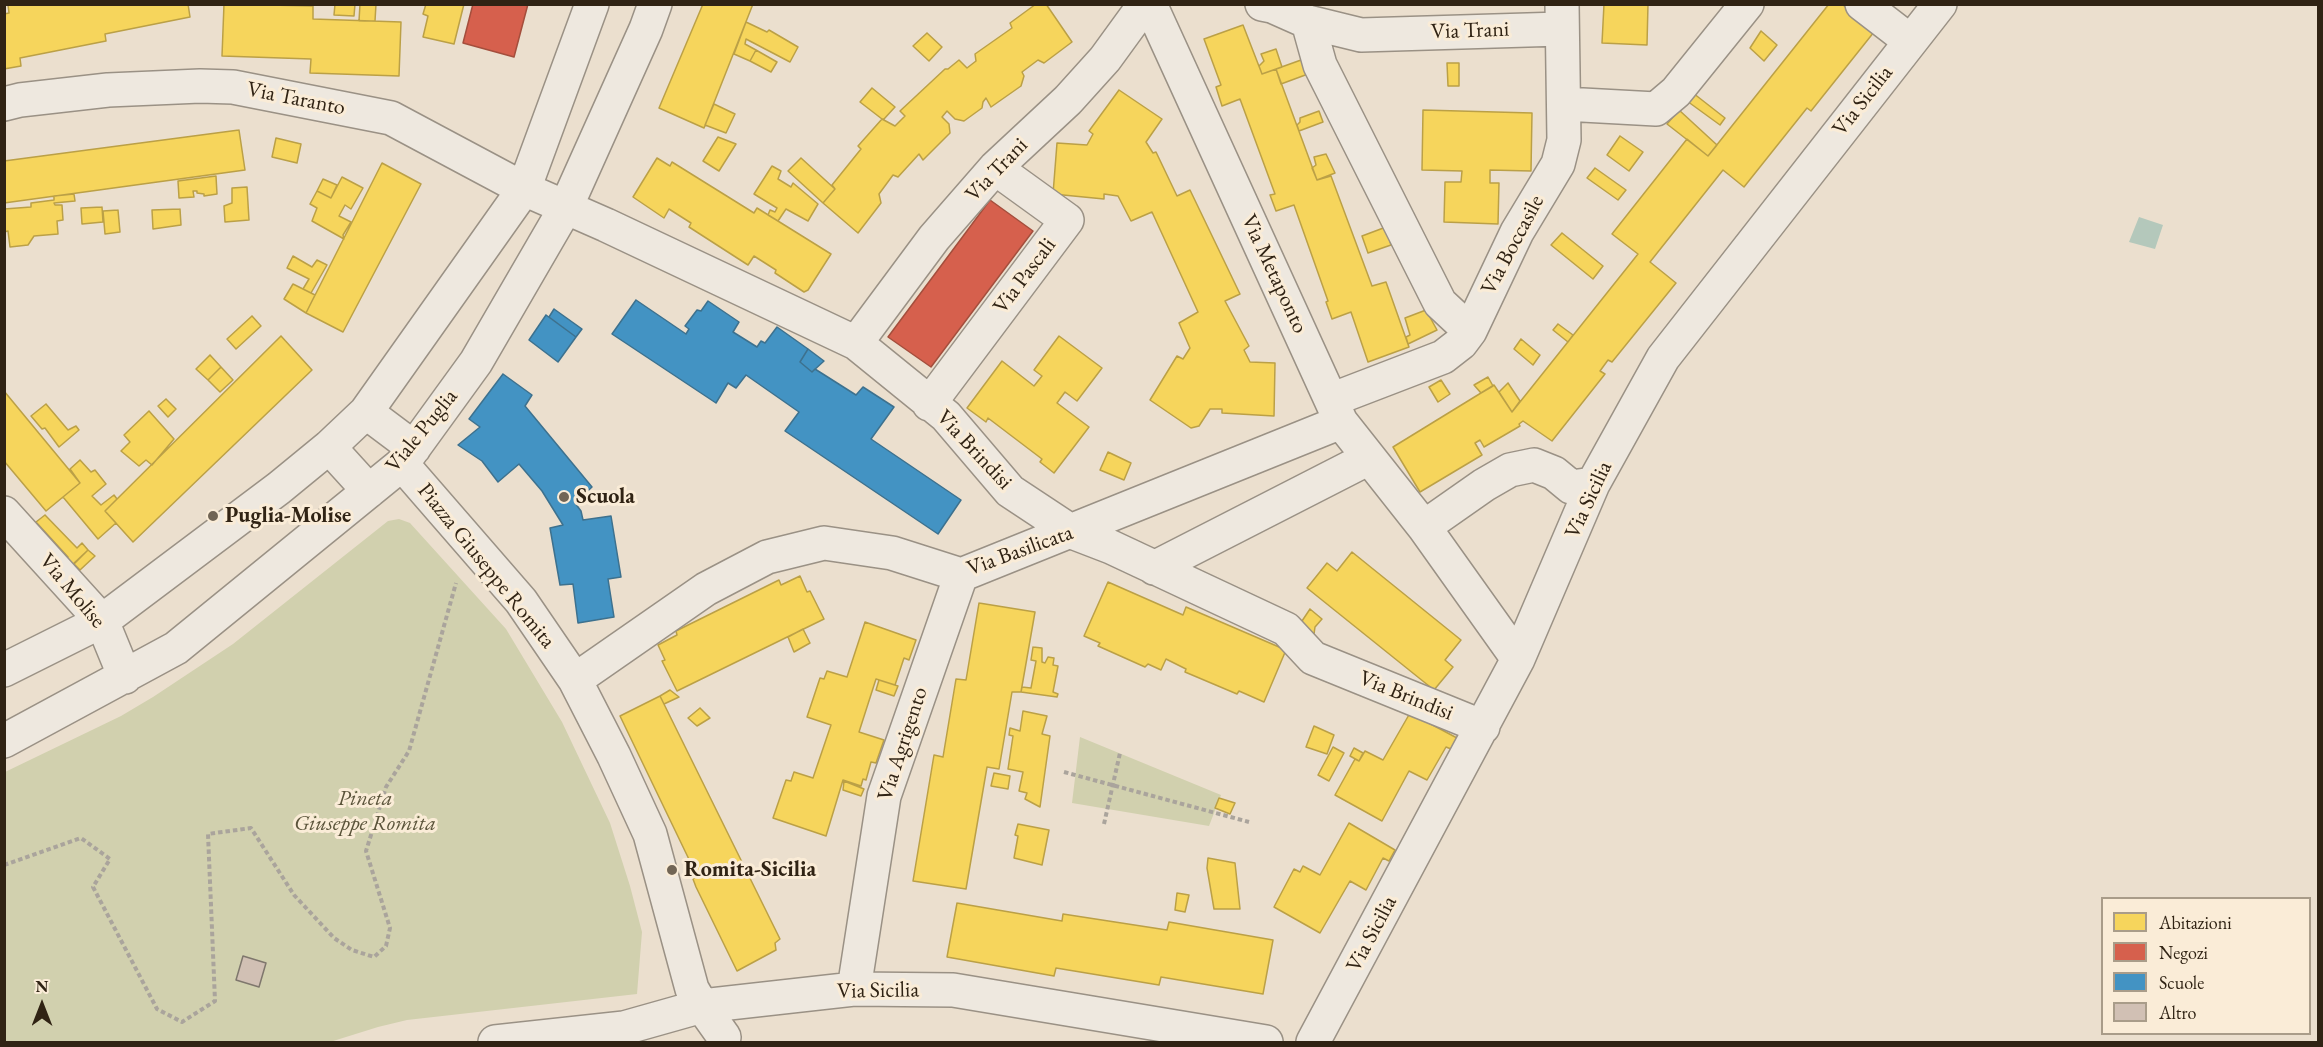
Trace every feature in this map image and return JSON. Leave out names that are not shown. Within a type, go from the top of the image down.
[{"type":"street","points":[[4,670],[102,621],[270,495],[330,447],[366,412],[524,189],[592,4]]},
{"type":"street","name":"Viale Puglia","points":[[4,741],[176,648],[369,491],[408,456],[476,362],[566,207],[655,4]]},
{"type":"street","name":"Via Trani","points":[[856,343],[934,238],[995,168],[1068,100],[1105,59],[1145,4]]},
{"type":"street","name":"Via Metaponto","points":[[1150,4],[1336,411],[1369,458],[1424,527],[1518,659]]},
{"type":"street","name":"Via Trani","points":[[1262,4],[1308,22],[1361,35],[1561,16]]},
{"type":"street","points":[[1564,104],[1656,109],[1676,92],[1747,4]]},
{"type":"street","points":[[1862,4],[1910,40]]},
{"type":"street","name":"Via Sicilia","points":[[1313,1042],[1484,727],[1518,659],[1593,484],[1663,358],[1940,4]]},
{"type":"street","name":"Via Boccasile","points":[[1336,411],[1443,357],[1461,343],[1470,331],[1517,232],[1558,164],[1564,140],[1561,16]]},
{"type":"street","points":[[1308,22],[1320,65],[1440,303],[1470,331]]},
{"type":"street","name":"Via Taranto","points":[[4,104],[98,91],[200,86],[233,87],[391,118],[524,189],[566,207]]},
{"type":"street","name":"Via Pascali","points":[[929,404],[1067,220],[995,168]]},
{"type":"street","name":"Via Brindisi","points":[[566,207],[856,343],[946,416],[1010,491],[1072,532],[1154,567],[1286,629],[1313,657],[1484,727]]},
{"type":"street","name":"Via Basilicata","points":[[576,680],[706,589],[766,557],[824,543],[892,553],[961,575],[1019,550],[1072,532],[1336,411]]},
{"type":"street","name":"Piazza Giuseppe Romita","points":[[366,412],[408,456],[520,601],[576,680],[650,834],[692,989],[724,1037],[723,1042]]},
{"type":"street","points":[[330,447],[369,491]]},
{"type":"street","points":[[1154,567],[1369,458]]},
{"type":"street","points":[[1424,527],[1484,485],[1510,470],[1534,465],[1554,473],[1571,487],[1593,484]]},
{"type":"street","name":"Via Molise","points":[[4,513],[102,621],[125,677]]},
{"type":"street","name":"Via Agrigento","points":[[854,989],[884,796],[961,575]]},
{"type":"street","name":"Via Sicilia","points":[[702,1006],[854,989],[953,990],[1266,1042]]},
{"type":"street","points":[[495,1042],[624,1028],[702,1006]]},
{"type":"path","points":[[4,865],[81,838],[110,859],[93,887],[157,1009],[182,1022],[215,1001],[208,834],[251,828],[294,895],[334,938],[352,950],[374,957],[386,946],[390,928],[366,851],[386,788],[409,751],[456,583]]},
{"type":"path","points":[[1104,825],[1120,753]]},
{"type":"path","points":[[1064,772],[1249,822]]},
{"type":"green space","name":"Pineta Giuseppe Romita","points":[[399,519],[410,523],[506,629],[562,722],[610,823],[630,886],[642,932],[637,994],[407,1020],[330,1042],[5,1042],[5,772],[121,716],[153,697],[233,644],[388,521]]},
{"type":"green space","points":[[1080,737],[1221,795],[1209,826],[1072,803]]},
{"type":"shaded area","points":[[2139,217],[2163,225],[2155,249],[2129,242]]},
{"type":"building: Abitazioni","points":[[188,4],[190,17],[105,34],[106,41],[20,58],[21,66],[4,69],[4,14],[9,13],[8,5]]},
{"type":"building: Abitazioni","points":[[224,4],[313,6],[313,19],[401,22],[399,76],[310,73],[311,59],[222,56]]},
{"type":"building: Abitazioni","points":[[335,4],[355,4],[354,16],[334,15]]},
{"type":"building: Abitazioni","points":[[360,4],[376,4],[375,21],[359,21]]},
{"type":"building: Abitazioni","points":[[426,4],[464,4],[454,44],[423,37],[428,16],[423,14]]},
{"type":"building: Abitazioni","points":[[703,4],[753,4],[704,128],[659,108]]},
{"type":"building: Abitazioni","points":[[1036,4],[1046,4],[1072,42],[1044,63],[1038,60],[1022,72],[1024,76],[1021,86],[991,107],[986,98],[982,108],[964,121],[955,119],[947,111],[942,117],[949,124],[950,133],[923,160],[919,154],[898,177],[893,175],[879,194],[881,203],[858,233],[823,203],[835,189],[832,185],[861,149],[858,146],[882,119],[895,126],[905,116],[900,111],[945,69],[959,60],[967,68],[976,61],[975,54],[1012,28],[1010,23]]},
{"type":"building: Abitazioni","points":[[1604,4],[1648,4],[1647,45],[1602,43]]},
{"type":"building: Abitazioni","points":[[1829,4],[1842,4],[1874,32],[1811,111],[1807,108],[1744,187],[1723,170],[1650,262],[1676,283],[1612,362],[1608,360],[1600,371],[1605,374],[1552,441],[1523,421],[1519,424],[1520,426],[1484,447],[1480,440],[1475,443],[1482,455],[1420,492],[1393,447],[1494,385],[1512,412],[1638,254],[1612,234],[1687,139],[1708,156]]},
{"type":"building: Abitazioni","points":[[746,22],[767,32],[769,30],[798,47],[790,62],[746,39],[745,44],[756,50],[750,61],[734,54]]},
{"type":"building: Abitazioni","points":[[1243,25],[1262,74],[1276,69],[1317,180],[1331,176],[1372,286],[1386,282],[1409,347],[1368,362],[1351,312],[1332,319],[1326,302],[1328,301],[1294,205],[1276,211],[1270,195],[1275,194],[1240,99],[1222,106],[1216,87],[1221,85],[1204,39]]},
{"type":"building: Abitazioni","points":[[1761,31],[1777,45],[1764,61],[1750,48]]},
{"type":"building: Abitazioni","points":[[927,33],[942,47],[929,61],[913,46]]},
{"type":"building: Abitazioni","points":[[1276,49],[1282,67],[1262,74],[1259,66],[1264,61],[1261,54]]},
{"type":"building: Abitazioni","points":[[756,50],[777,62],[771,72],[750,61]]},
{"type":"building: Abitazioni","points":[[1301,60],[1308,74],[1281,84],[1276,69]]},
{"type":"building: Abitazioni","points":[[1447,63],[1459,63],[1459,86],[1448,86]]},
{"type":"building: Abitazioni","points":[[872,88],[895,107],[884,119],[860,102]]},
{"type":"building: Abitazioni","points":[[1119,90],[1162,119],[1146,142],[1153,153],[1156,152],[1177,196],[1190,190],[1240,294],[1225,301],[1249,346],[1244,350],[1250,362],[1275,363],[1274,416],[1222,413],[1222,409],[1210,409],[1199,426],[1191,428],[1150,400],[1177,356],[1183,359],[1190,348],[1179,323],[1198,312],[1152,212],[1131,221],[1118,196],[1104,194],[1104,199],[1053,194],[1057,143],[1087,145],[1093,134],[1089,131]]},
{"type":"building: Abitazioni","points":[[1693,93],[1725,118],[1720,125],[1687,101]]},
{"type":"building: Abitazioni","points":[[714,104],[735,114],[726,133],[705,125]]},
{"type":"building: Abitazioni","points":[[1423,110],[1532,113],[1531,171],[1490,170],[1490,183],[1499,183],[1498,224],[1444,222],[1445,182],[1461,182],[1462,171],[1422,170]]},
{"type":"building: Abitazioni","points":[[1679,110],[1717,145],[1708,156],[1667,124]]},
{"type":"building: Abitazioni","points":[[1319,111],[1323,122],[1299,131],[1297,125],[1300,118]]},
{"type":"building: Abitazioni","points":[[239,130],[245,170],[4,203],[4,161]]},
{"type":"building: Abitazioni","points":[[1620,136],[1643,152],[1629,171],[1607,155]]},
{"type":"building: Abitazioni","points":[[718,137],[736,144],[719,171],[703,161]]},
{"type":"building: Abitazioni","points":[[276,138],[301,144],[297,163],[272,157]]},
{"type":"building: Abitazioni","points":[[1326,154],[1335,173],[1317,180],[1312,168],[1316,165],[1314,157]]},
{"type":"building: Abitazioni","points":[[657,158],[670,166],[672,162],[754,213],[757,208],[831,254],[808,290],[804,292],[754,256],[748,265],[689,227],[691,223],[669,209],[664,218],[633,197]]},
{"type":"building: Abitazioni","points":[[801,158],[835,189],[823,203],[788,171]]},
{"type":"building: Abitazioni","points":[[382,163],[421,184],[343,332],[306,313]]},
{"type":"building: Abitazioni","points":[[772,166],[781,171],[778,179],[791,187],[793,183],[818,204],[808,221],[786,209],[778,221],[768,215],[770,210],[775,212],[777,208],[754,194]]},
{"type":"building: Abitazioni","points":[[1595,168],[1626,190],[1618,200],[1587,178]]},
{"type":"building: Abitazioni","points":[[216,176],[217,194],[204,196],[204,194],[193,191],[194,197],[179,198],[178,181]]},
{"type":"building: Abitazioni","points":[[342,177],[363,188],[351,209],[345,205],[339,216],[351,222],[343,235],[344,239],[312,221],[317,208],[310,204],[317,191],[331,198]]},
{"type":"building: Abitazioni","points":[[323,179],[337,185],[331,198],[317,191]]},
{"type":"building: Abitazioni","points":[[247,187],[249,220],[225,222],[224,206],[232,203],[232,188]]},
{"type":"building: Abitazioni","points":[[74,194],[75,201],[54,203],[62,205],[63,220],[57,221],[58,234],[34,236],[28,245],[10,247],[8,231],[4,232],[4,209],[31,207],[31,203],[54,200],[54,196]]},
{"type":"building: Abitazioni","points":[[102,207],[103,222],[82,224],[81,208]]},
{"type":"building: Abitazioni","points":[[180,209],[181,225],[153,229],[152,210]]},
{"type":"building: Abitazioni","points":[[118,210],[120,232],[105,234],[103,211]]},
{"type":"building: Abitazioni","points":[[1386,227],[1391,245],[1368,253],[1362,236]]},
{"type":"building: Abitazioni","points":[[1562,233],[1603,266],[1593,279],[1551,245]]},
{"type":"building: Abitazioni","points":[[293,256],[312,267],[317,260],[327,265],[311,293],[303,289],[309,279],[287,268]]},
{"type":"building: Abitazioni","points":[[293,284],[315,295],[306,313],[284,299]]},
{"type":"building: Abitazioni","points":[[1426,310],[1437,330],[1408,344],[1406,337],[1410,335],[1405,318]]},
{"type":"building: Abitazioni","points":[[252,316],[261,326],[236,349],[227,339]]},
{"type":"building: Abitazioni","points":[[1558,324],[1573,335],[1568,342],[1553,330]]},
{"type":"building: Abitazioni","points":[[281,336],[312,370],[133,542],[105,511]]},
{"type":"building: Abitazioni","points":[[1059,336],[1102,368],[1077,401],[1065,392],[1057,403],[1089,427],[1054,473],[1040,462],[1042,459],[988,418],[986,422],[967,408],[1002,361],[1034,386],[1042,376],[1034,370]]},
{"type":"building: Abitazioni","points":[[1521,339],[1540,355],[1533,365],[1514,349]]},
{"type":"building: Abitazioni","points":[[210,355],[221,367],[208,380],[196,369]]},
{"type":"building: Abitazioni","points":[[221,367],[233,380],[220,392],[208,380]]},
{"type":"building: Abitazioni","points":[[1488,377],[1493,386],[1481,393],[1474,385]]},
{"type":"building: Abitazioni","points":[[1441,380],[1450,394],[1438,402],[1429,387]]},
{"type":"building: Abitazioni","points":[[1508,383],[1520,401],[1512,412],[1499,392]]},
{"type":"building: Abitazioni","points":[[4,391],[80,483],[46,511],[4,461]]},
{"type":"building: Abitazioni","points":[[166,399],[176,409],[168,417],[158,406]]},
{"type":"building: Abitazioni","points":[[46,404],[68,430],[76,426],[79,430],[59,447],[45,428],[42,429],[31,416]]},
{"type":"building: Abitazioni","points":[[149,411],[174,439],[152,465],[146,460],[139,466],[121,451],[130,442],[124,435]]},
{"type":"building: Abitazioni","points":[[1108,452],[1131,463],[1124,480],[1100,470]]},
{"type":"building: Abitazioni","points":[[80,460],[91,472],[95,470],[106,484],[92,496],[101,505],[114,495],[117,499],[105,511],[116,523],[98,539],[63,497],[80,483],[70,469]]},
{"type":"building: Abitazioni","points":[[45,515],[77,548],[82,543],[88,550],[72,565],[66,558],[68,557],[36,522]]},
{"type":"building: Abitazioni","points":[[88,550],[95,556],[80,570],[74,564]]},
{"type":"building: Abitazioni","points":[[1352,552],[1461,640],[1445,660],[1453,667],[1434,690],[1307,588],[1327,563],[1337,571]]},
{"type":"building: Abitazioni","points":[[800,576],[824,619],[677,691],[662,661],[665,660],[658,645],[677,635],[676,631],[779,580],[781,585]]},
{"type":"building: Abitazioni","points":[[1108,582],[1183,615],[1186,607],[1286,650],[1264,702],[1239,691],[1237,694],[1185,672],[1186,669],[1166,659],[1161,670],[1148,664],[1145,667],[1098,646],[1100,643],[1084,636]]},
{"type":"building: Abitazioni","points":[[979,603],[1035,612],[1021,692],[1012,692],[999,769],[987,767],[966,889],[913,881],[934,755],[943,757],[956,679],[966,680]]},
{"type":"building: Abitazioni","points":[[1310,609],[1322,619],[1315,627],[1314,634],[1298,627]]},
{"type":"building: Abitazioni","points":[[865,622],[916,640],[909,660],[904,658],[895,685],[876,679],[859,732],[884,740],[876,763],[871,762],[866,780],[863,779],[861,786],[843,780],[826,836],[773,818],[786,780],[791,781],[794,772],[813,778],[831,725],[807,717],[820,678],[824,679],[827,671],[847,677]]},
{"type":"building: Abitazioni","points":[[803,629],[810,643],[794,652],[788,637]]},
{"type":"building: Abitazioni","points":[[1033,647],[1042,648],[1042,662],[1045,663],[1048,657],[1054,658],[1053,665],[1058,666],[1053,692],[1058,694],[1057,697],[1021,692],[1022,687],[1031,688],[1036,661],[1031,660]]},
{"type":"building: Abitazioni","points":[[879,680],[898,686],[894,696],[876,690]]},
{"type":"building: Abitazioni","points":[[670,690],[679,697],[664,704],[660,696]]},
{"type":"building: Abitazioni","points":[[660,696],[780,939],[775,943],[776,950],[737,971],[696,887],[693,879],[697,876],[620,716]]},
{"type":"building: Abitazioni","points":[[700,708],[710,718],[697,726],[688,718]]},
{"type":"building: Abitazioni","points":[[1023,711],[1047,716],[1042,734],[1050,736],[1040,807],[1025,799],[1027,793],[1019,791],[1023,772],[1008,769],[1013,736],[1009,735],[1010,728],[1020,731]]},
{"type":"building: Abitazioni","points":[[1410,713],[1457,738],[1451,749],[1446,747],[1427,780],[1409,771],[1382,821],[1335,795],[1355,759],[1359,761],[1365,751],[1383,760]]},
{"type":"building: Abitazioni","points":[[1314,726],[1334,735],[1327,754],[1306,747]]},
{"type":"building: Abitazioni","points":[[1333,747],[1344,753],[1329,781],[1318,775]]},
{"type":"building: Abitazioni","points":[[1354,748],[1363,753],[1359,761],[1350,756]]},
{"type":"building: Abitazioni","points":[[994,773],[1010,776],[1008,789],[991,786]]},
{"type":"building: Abitazioni","points":[[844,781],[864,789],[861,796],[843,790]]},
{"type":"building: Abitazioni","points":[[1219,798],[1235,803],[1230,814],[1215,808]]},
{"type":"building: Abitazioni","points":[[1349,823],[1395,850],[1389,861],[1383,858],[1366,890],[1350,881],[1320,933],[1274,907],[1294,869],[1300,872],[1303,866],[1320,875]]},
{"type":"building: Abitazioni","points":[[1018,824],[1049,830],[1042,865],[1014,858]]},
{"type":"building: Abitazioni","points":[[1208,858],[1235,863],[1240,909],[1214,909],[1207,868]]},
{"type":"building: Abitazioni","points":[[1177,893],[1189,895],[1185,912],[1175,910]]},
{"type":"building: Abitazioni","points":[[957,903],[1062,921],[1063,914],[1167,930],[1169,922],[1273,940],[1263,994],[1161,977],[1159,985],[1056,968],[1054,976],[947,957]]},
{"type":"building: Negozi","points":[[473,4],[528,4],[514,57],[463,43]]},
{"type":"building: Negozi","points":[[990,200],[1033,231],[931,367],[888,337]]},
{"type":"building: Scuole","points":[[636,300],[686,334],[689,329],[685,326],[697,310],[701,311],[708,301],[739,322],[733,332],[757,347],[761,341],[765,343],[777,327],[808,349],[800,362],[812,372],[815,369],[856,395],[863,387],[894,407],[871,439],[961,500],[938,534],[785,431],[799,412],[746,375],[736,388],[728,383],[716,403],[612,334]]},
{"type":"building: Scuole","points":[[554,309],[582,329],[576,337],[549,317]]},
{"type":"building: Scuole","points":[[546,315],[576,337],[558,362],[529,340]]},
{"type":"building: Scuole","points":[[808,349],[824,361],[812,372],[800,362]]},
{"type":"building: Scuole","name":"Scuola","points":[[503,374],[532,395],[525,406],[592,487],[575,503],[581,511],[583,520],[611,516],[621,577],[608,579],[614,617],[578,623],[573,584],[560,585],[550,528],[563,525],[542,491],[519,464],[498,482],[482,461],[458,445],[480,427],[469,419]]},
{"type":"building: Altro","points":[[243,956],[266,963],[259,987],[236,980]]},
{"type":"place","name":"Scuola","points":[[564,497]]},
{"type":"place","name":"Puglia-Molise","points":[[213,516]]},
{"type":"place","name":"Romita-Sicilia","points":[[672,870]]}]
